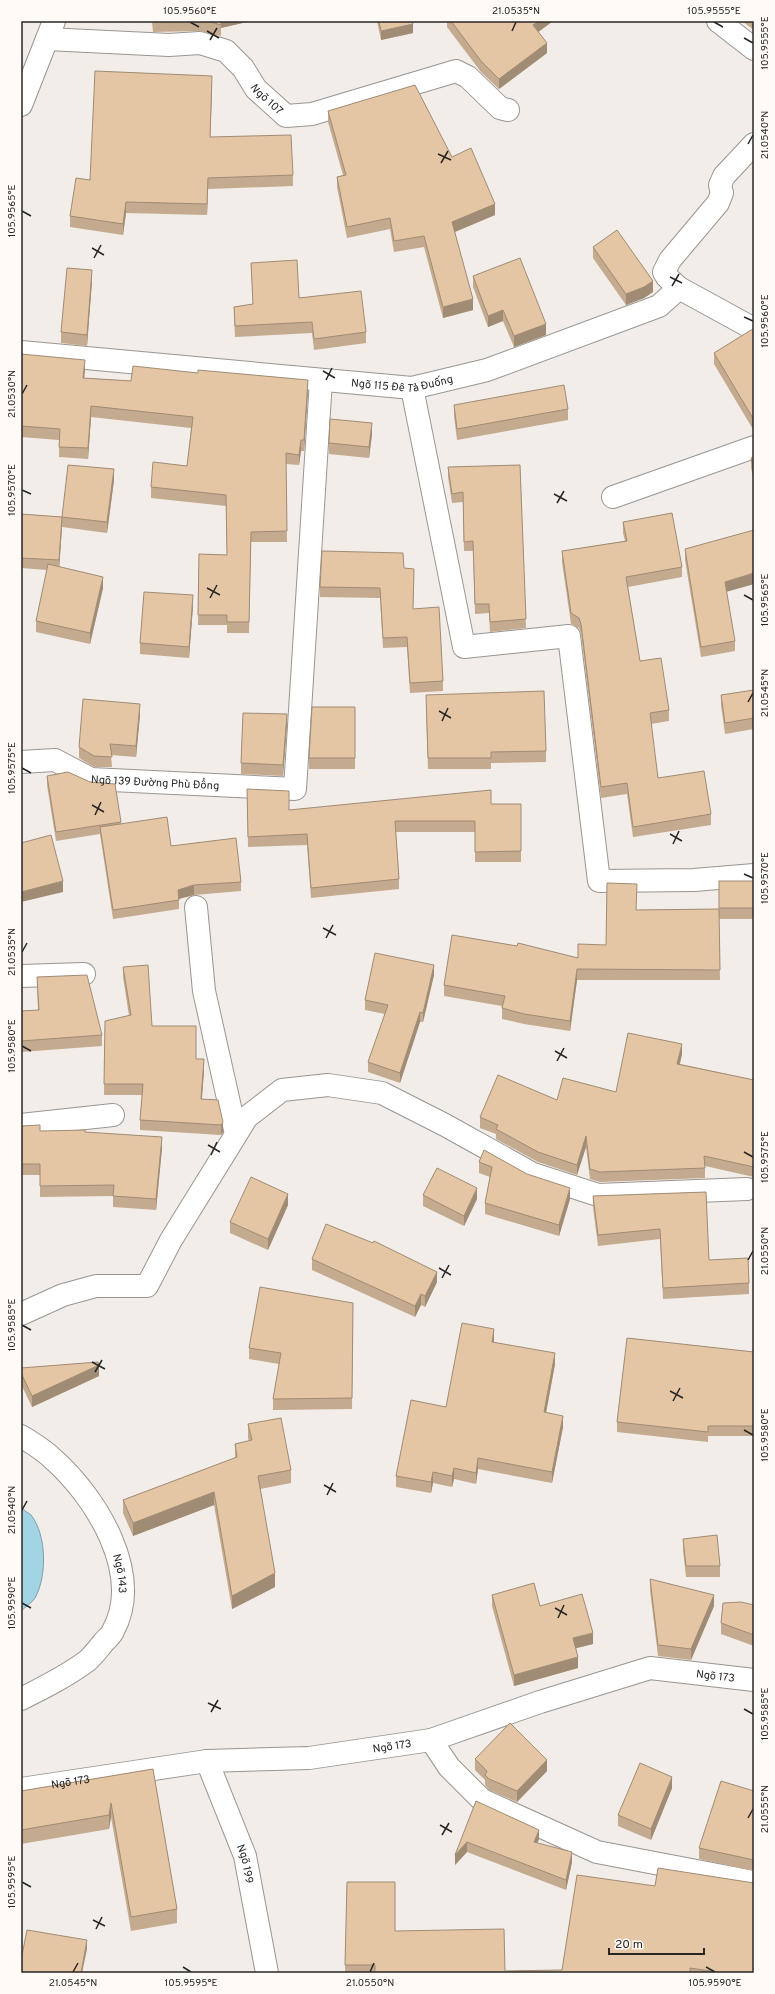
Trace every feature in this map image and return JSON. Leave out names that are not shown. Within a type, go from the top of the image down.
[{"type":"street","points":[[718,21],[754,49]]},
{"type":"street","points":[[21,105],[50,30]]},
{"type":"street","name":"Ngõ 107","points":[[50,30],[169,45],[200,43],[226,51],[243,68],[256,89],[286,116],[312,114],[456,71],[468,77],[500,108],[508,110]]},
{"type":"street","points":[[754,144],[724,176],[720,185],[722,193],[718,202],[670,260],[664,272],[667,277],[679,288],[754,329]]},
{"type":"street","name":"Ngõ 115 Đê Tả Đuống","points":[[21,352],[412,388],[487,370],[659,306],[679,288]]},
{"type":"street","name":"Ngõ 139 Đường Phù Đổng","points":[[21,762],[55,760],[91,779],[295,789],[321,380]]},
{"type":"street","points":[[412,388],[464,647],[570,636],[599,881],[694,880],[754,875]]},
{"type":"street","points":[[613,497],[754,447]]},
{"type":"street","points":[[196,908],[204,991],[236,1134]]},
{"type":"street","points":[[21,976],[84,974]]},
{"type":"street","points":[[21,1314],[63,1295],[96,1286],[147,1286],[171,1240],[247,1117],[282,1090],[328,1084],[382,1093],[445,1125],[533,1174],[598,1195],[747,1189]]},
{"type":"street","points":[[21,1125],[113,1116]]},
{"type":"street","name":"Ngõ 143","points":[[21,1436],[53,1458],[75,1482],[95,1509],[109,1536],[121,1565],[124,1600],[113,1632],[88,1660],[58,1680],[21,1699]]},
{"type":"street","name":"Ngõ 173","points":[[21,1789],[207,1761],[309,1758],[431,1740],[540,1702],[650,1668],[754,1680]]},
{"type":"street","points":[[431,1740],[449,1767],[482,1800],[597,1852],[754,1882]]},
{"type":"street","name":"Ngõ 199","points":[[207,1761],[245,1856],[267,1973]]},
{"type":"water","points":[[21,1508],[31,1515],[36,1523],[40,1533],[44,1556],[42,1579],[39,1589],[34,1600],[21,1611]]},
{"type":"building","points":[[207,21],[221,21],[221,25]]},
{"type":"building","points":[[379,21],[412,21],[413,24],[381,31]]},
{"type":"building","points":[[451,21],[539,21],[533,25],[547,43],[499,79],[481,61]]},
{"type":"building","points":[[95,71],[212,76],[210,137],[291,135],[293,175],[208,178],[207,204],[126,202],[123,224],[70,216],[76,178],[90,180]]},
{"type":"building","points":[[415,85],[452,157],[471,148],[495,204],[452,222],[473,299],[443,307],[424,236],[394,241],[390,218],[347,227],[337,177],[346,175],[328,111]]},
{"type":"building","points":[[617,230],[653,281],[644,287],[626,294],[593,247]]},
{"type":"building","points":[[520,258],[546,324],[514,336],[503,310],[488,316],[473,276]]},
{"type":"building","points":[[297,260],[299,298],[361,291],[366,332],[314,339],[312,322],[235,326],[234,307],[253,304],[251,263]]},
{"type":"building","points":[[67,268],[92,270],[87,335],[61,332]]},
{"type":"building","points":[[751,330],[754,331],[754,420],[714,353]]},
{"type":"building","points":[[21,354],[85,360],[83,378],[131,381],[133,366],[198,373],[198,370],[308,380],[304,440],[301,440],[299,455],[286,453],[287,531],[251,532],[249,622],[227,622],[227,615],[198,615],[199,554],[227,555],[226,495],[151,487],[153,462],[187,466],[193,417],[91,406],[88,448],[59,447],[60,429],[21,426]]},
{"type":"building","points":[[564,385],[568,409],[457,429],[454,405]]},
{"type":"building","points":[[330,419],[372,423],[369,447],[329,443]]},
{"type":"building","points":[[754,457],[754,470],[751,458]]},
{"type":"building","points":[[68,465],[114,469],[107,522],[62,517]]},
{"type":"building","points":[[520,465],[526,619],[490,622],[489,604],[475,604],[473,541],[464,542],[463,492],[452,494],[448,467]]},
{"type":"building","points":[[672,513],[682,567],[626,577],[640,661],[661,658],[669,710],[650,713],[658,778],[704,771],[711,814],[633,827],[627,783],[601,787],[581,624],[579,618],[571,613],[562,551],[627,541],[623,522]]},
{"type":"building","points":[[21,514],[62,517],[59,560],[21,558]]},
{"type":"building","points":[[754,530],[754,573],[725,582],[735,641],[701,647],[685,549]]},
{"type":"building","points":[[322,551],[403,553],[404,568],[414,569],[413,609],[439,607],[443,681],[410,683],[407,637],[383,638],[380,588],[320,587]]},
{"type":"building","points":[[48,564],[103,577],[90,633],[36,621]]},
{"type":"building","points":[[144,592],[193,595],[189,647],[140,643]]},
{"type":"building","points":[[754,690],[754,718],[725,723],[721,695]]},
{"type":"building","points":[[544,691],[546,751],[491,752],[491,758],[428,758],[426,695]]},
{"type":"building","points":[[83,699],[140,704],[136,746],[110,744],[112,757],[94,756],[79,747]]},
{"type":"building","points":[[312,707],[355,707],[355,758],[309,758]]},
{"type":"building","points":[[243,713],[287,714],[283,765],[241,763]]},
{"type":"building","points":[[68,772],[90,782],[115,784],[121,822],[56,832],[47,776]]},
{"type":"building","points":[[247,789],[289,791],[289,810],[491,790],[491,804],[521,804],[521,851],[475,852],[475,821],[395,821],[399,879],[311,888],[307,834],[248,837]]},
{"type":"building","points":[[167,817],[171,846],[236,838],[241,882],[194,885],[178,890],[179,900],[113,910],[100,827]]},
{"type":"building","points":[[51,835],[63,881],[21,892],[21,843]]},
{"type":"building","points":[[719,881],[754,881],[754,908],[719,908]]},
{"type":"building","points":[[607,883],[637,884],[636,910],[719,909],[720,970],[577,969],[570,1021],[524,1014],[502,1008],[505,996],[444,985],[452,935],[517,946],[518,943],[578,958],[578,944],[606,945]]},
{"type":"building","points":[[375,953],[434,965],[423,1013],[420,1012],[400,1073],[368,1062],[388,1005],[365,1000]]},
{"type":"building","points":[[148,965],[152,1026],[196,1026],[196,1059],[204,1059],[201,1099],[218,1100],[223,1122],[221,1125],[140,1120],[143,1084],[104,1084],[105,1021],[131,1015],[123,967]]},
{"type":"building","points":[[87,975],[102,1035],[21,1041],[21,1011],[39,1010],[37,977]]},
{"type":"building","points":[[628,1033],[682,1044],[677,1064],[754,1080],[754,1167],[704,1156],[705,1168],[600,1172],[590,1169],[586,1136],[577,1165],[538,1152],[496,1129],[498,1125],[480,1117],[498,1075],[557,1100],[563,1078],[616,1092]]},
{"type":"building","points":[[40,1125],[40,1131],[85,1130],[85,1132],[162,1137],[156,1199],[113,1196],[114,1185],[40,1186],[40,1164],[21,1164],[21,1126]]},
{"type":"building","points":[[484,1150],[527,1174],[570,1188],[559,1225],[485,1203],[492,1167],[479,1162]]},
{"type":"building","points":[[437,1168],[477,1188],[464,1216],[423,1195]]},
{"type":"building","points":[[251,1177],[288,1194],[268,1239],[230,1222]]},
{"type":"building","points":[[706,1192],[709,1260],[748,1258],[749,1283],[663,1288],[660,1229],[598,1235],[593,1196]]},
{"type":"building","points":[[326,1224],[373,1243],[374,1241],[437,1272],[425,1296],[421,1294],[415,1306],[312,1259]]},
{"type":"building","points":[[260,1287],[353,1303],[352,1398],[273,1399],[281,1353],[249,1348]]},
{"type":"building","points":[[462,1323],[494,1329],[492,1342],[555,1353],[544,1412],[563,1416],[552,1472],[478,1458],[476,1473],[454,1468],[452,1476],[433,1472],[431,1482],[396,1476],[411,1400],[446,1407]]},
{"type":"building","points":[[627,1338],[754,1352],[754,1426],[708,1426],[708,1432],[617,1422]]},
{"type":"building","points":[[98,1362],[99,1365],[32,1396],[21,1373],[21,1368]]},
{"type":"building","points":[[281,1418],[291,1470],[258,1476],[275,1573],[232,1596],[214,1492],[133,1523],[123,1500],[237,1457],[235,1444],[252,1440],[248,1424]]},
{"type":"building","points":[[717,1535],[720,1566],[686,1566],[683,1539]]},
{"type":"building","points":[[650,1579],[714,1595],[691,1649],[658,1645]]},
{"type":"building","points":[[534,1583],[540,1606],[582,1594],[593,1633],[573,1638],[578,1657],[514,1675],[492,1595]]},
{"type":"building","points":[[741,1602],[754,1605],[754,1635],[721,1623],[723,1603]]},
{"type":"building","points":[[510,1723],[547,1760],[517,1791],[489,1779],[485,1775],[487,1771],[475,1759]]},
{"type":"building","points":[[640,1763],[672,1777],[651,1829],[618,1815]]},
{"type":"building","points":[[153,1769],[177,1909],[131,1917],[111,1803],[109,1815],[21,1830],[21,1791]]},
{"type":"building","points":[[721,1781],[754,1791],[754,1860],[699,1848]]},
{"type":"building","points":[[476,1801],[539,1830],[534,1842],[572,1852],[566,1880],[467,1842],[455,1855]]},
{"type":"building","points":[[658,1868],[754,1883],[754,1973],[723,1973],[690,1968],[690,1973],[375,1973],[375,1965],[345,1965],[347,1882],[395,1882],[395,1931],[504,1929],[505,1971],[562,1970],[577,1875],[655,1886]]},
{"type":"building","points":[[27,1930],[87,1940],[81,1973],[21,1973],[21,1960]]}]
